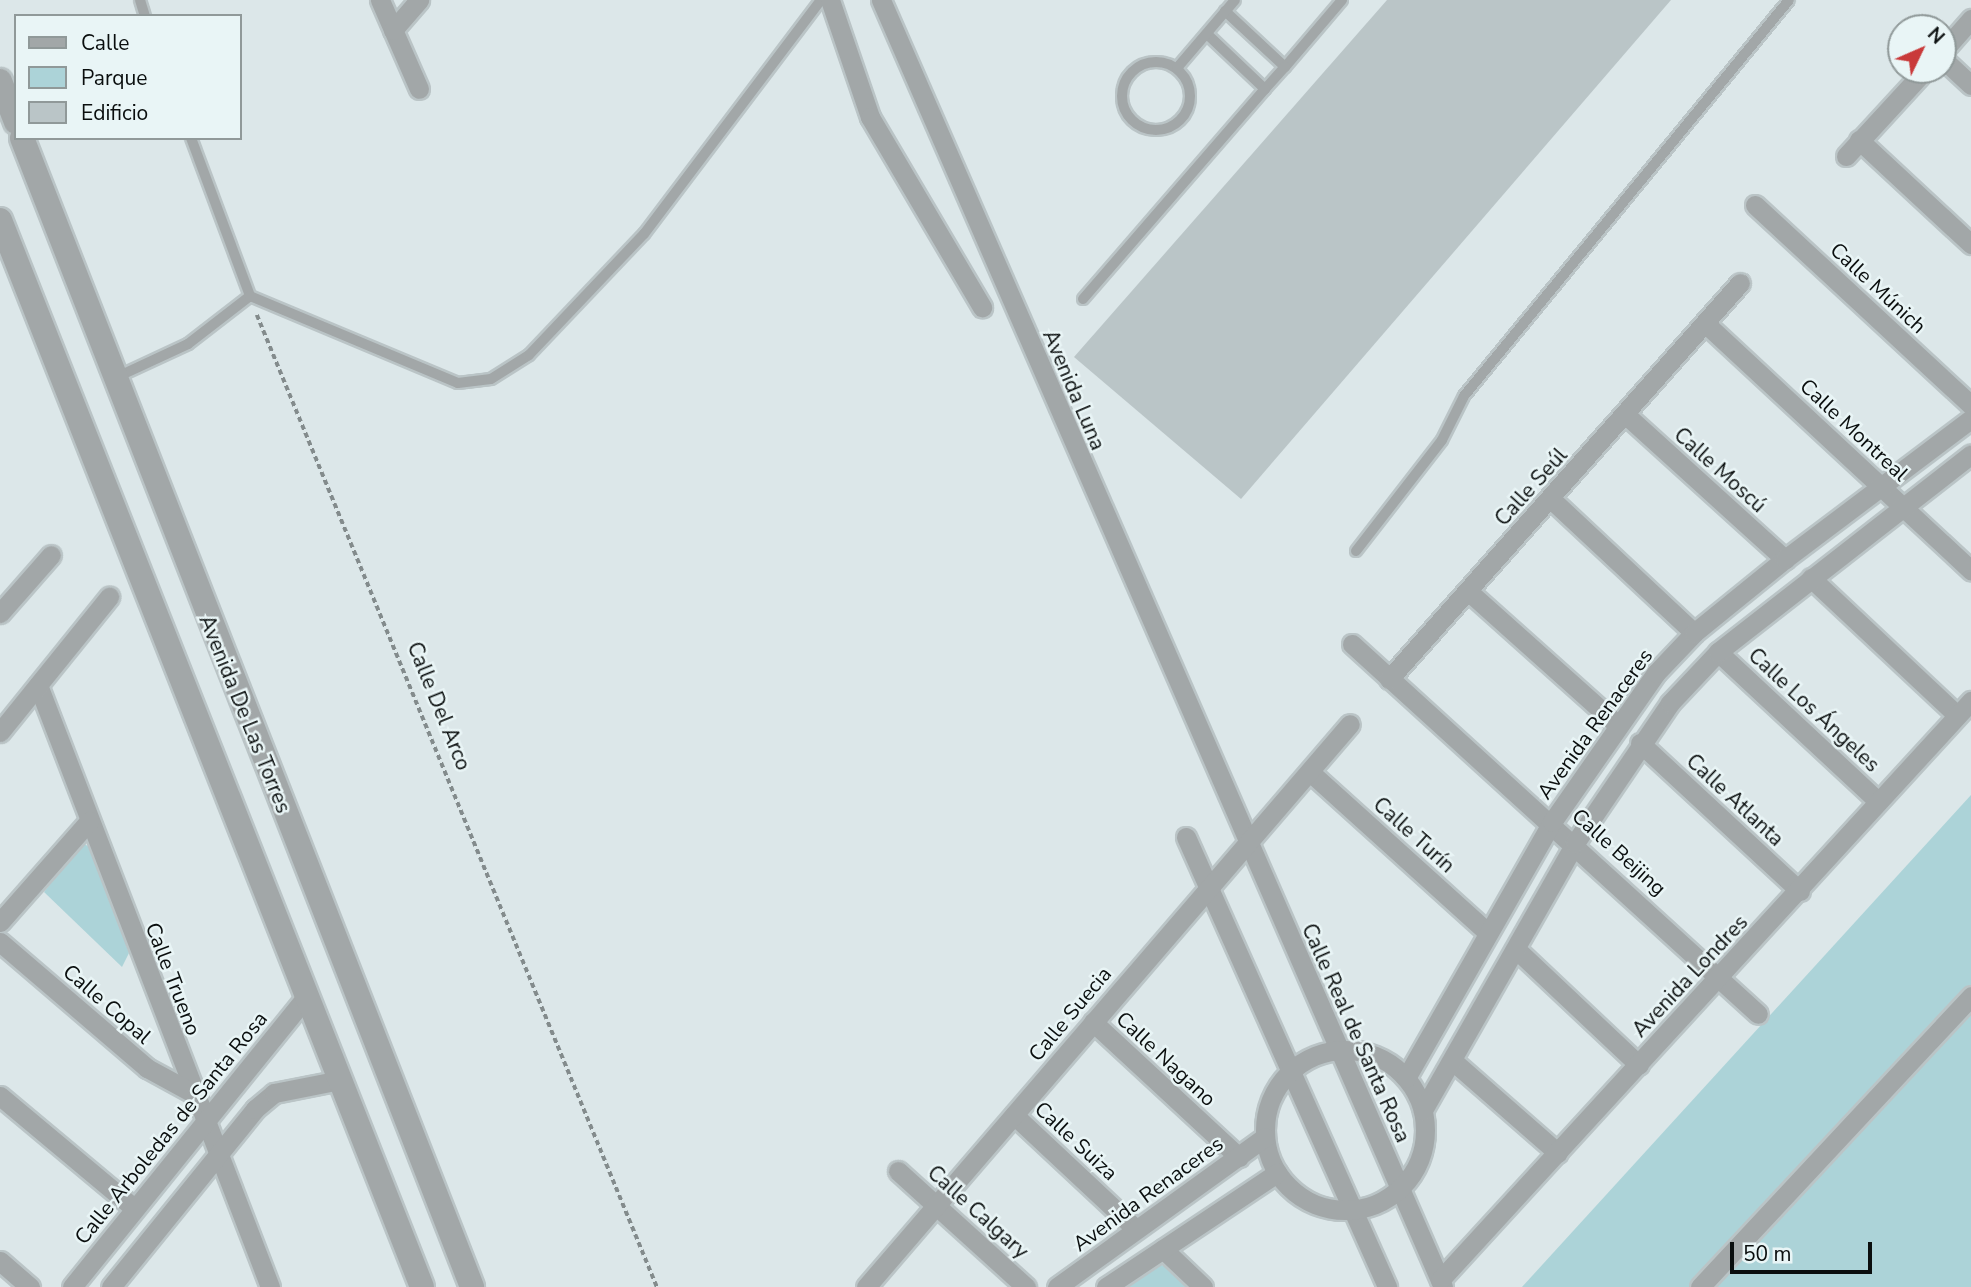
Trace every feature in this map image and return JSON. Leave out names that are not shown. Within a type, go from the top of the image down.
[{"type":"street","points":[[380,0],[419,89]]},
{"type":"street","points":[[393,30],[419,0]]},
{"type":"street","points":[[830,0],[870,117],[982,307]]},
{"type":"street","name":"Avenida Luna","points":[[881,0],[1226,798]]},
{"type":"street","points":[[1957,35],[1971,19]]},
{"type":"street","points":[[1957,72],[1971,85]]},
{"type":"street","points":[[0,81],[14,117]]},
{"type":"street","points":[[1846,156],[1912,84]]},
{"type":"street","name":"Avenida De Las Torres","points":[[23,140],[113,379],[472,1287]]},
{"type":"street","points":[[1859,140],[1971,244]]},
{"type":"street","name":"Calle Múnich","points":[[1755,205],[1971,405]]},
{"type":"street","points":[[0,220],[422,1287]]},
{"type":"street","name":"Calle Seúl","points":[[1390,679],[1740,283]]},
{"type":"street","name":"Calle Montreal","points":[[1706,324],[1971,570]]},
{"type":"street","name":"Calle Moscú","points":[[1626,415],[1785,559]]},
{"type":"street","name":"Avenida Renaceres","points":[[1406,1078],[1552,822],[1618,724],[1695,633],[1785,559],[1971,419]]},
{"type":"street","points":[[1423,1110],[1518,951],[1575,843],[1640,743],[1718,652],[1971,454]]},
{"type":"street","points":[[1551,499],[1695,633]]},
{"type":"street","points":[[2,603],[51,555]]},
{"type":"street","points":[[1811,578],[1957,715]]},
{"type":"street","points":[[1468,592],[1618,724]]},
{"type":"street","points":[[0,732],[108,597]]},
{"type":"street","name":"Calle Beijing","points":[[1352,644],[1552,822],[1758,1014]]},
{"type":"street","name":"Calle Los Ángeles","points":[[1718,652],[1878,801]]},
{"type":"street","name":"Calle Trueno","points":[[38,685],[203,1124],[268,1286]]},
{"type":"street","name":"Avenida Londres","points":[[1442,1284],[1719,975],[1800,891],[1878,801],[1971,701]]},
{"type":"street","name":"Calle Suecia","points":[[866,1287],[1350,724]]},
{"type":"street","name":"Calle Atlanta","points":[[1640,743],[1800,891]]},
{"type":"street","name":"Calle Turín","points":[[1310,772],[1488,933]]},
{"type":"street","name":"Calle Real de Santa Rosa","points":[[1226,798],[1442,1284]]},
{"type":"street","points":[[0,922],[89,821]]},
{"type":"street","points":[[1186,837],[1387,1287]]},
{"type":"street","name":"Calle Copal","points":[[0,942],[147,1068],[191,1092]]},
{"type":"street","points":[[1518,951],[1639,1065]]},
{"type":"street","points":[[1700,1287],[1971,996]]},
{"type":"street","name":"Calle Arboledas de Santa Rosa","points":[[72,1287],[306,997]]},
{"type":"street","name":"Calle Nagano","points":[[1093,1022],[1239,1157]]},
{"type":"street","points":[[1339,1050],[1387,1061],[1406,1078],[1423,1110],[1423,1153],[1399,1190],[1351,1211],[1309,1202],[1277,1173],[1265,1137],[1275,1090],[1290,1071],[1339,1050]]},
{"type":"street","points":[[1454,1062],[1558,1153]]},
{"type":"street","points":[[111,1287],[216,1156],[274,1093],[340,1080]]},
{"type":"street","points":[[0,1096],[134,1208]]},
{"type":"street","name":"Calle Suiza","points":[[1014,1115],[1136,1229]]},
{"type":"street","name":"Avenida Renaceres","points":[[1057,1287],[1265,1137]]},
{"type":"street","name":"Calle Calgary","points":[[898,1171],[1026,1287]]},
{"type":"street","points":[[1106,1287],[1277,1173]]},
{"type":"street","points":[[1163,1249],[1203,1287]]},
{"type":"street","points":[[0,1261],[30,1287]]},
{"type":"lane","points":[[192,140],[250,296],[458,383],[491,379],[529,355],[644,234],[821,0]]},
{"type":"lane","points":[[1177,68],[1235,0]]},
{"type":"lane","points":[[1083,299],[1342,0]]},
{"type":"lane","points":[[1356,551],[1442,440],[1464,396],[1788,0]]},
{"type":"lane","points":[[1225,11],[1285,67]]},
{"type":"lane","points":[[1207,34],[1265,89]]},
{"type":"lane","points":[[1153,61],[1177,68],[1190,88],[1187,113],[1170,129],[1158,130],[1146,130],[1126,116],[1121,92],[1131,71],[1153,61]]},
{"type":"lane","points":[[113,379],[188,344],[250,296]]},
{"type":"path","name":"Calle Del Arco","points":[[250,296],[657,1287]]},
{"type":"green space","points":[[1971,795],[1971,1287],[1522,1287]]},
{"type":"green space","points":[[82,842],[93,850],[129,953],[122,967],[44,892]]},
{"type":"green space","points":[[1161,1265],[1176,1268],[1196,1287],[1127,1287]]},
{"type":"building","points":[[1387,0],[1671,0],[1241,499],[1074,357]]}]
